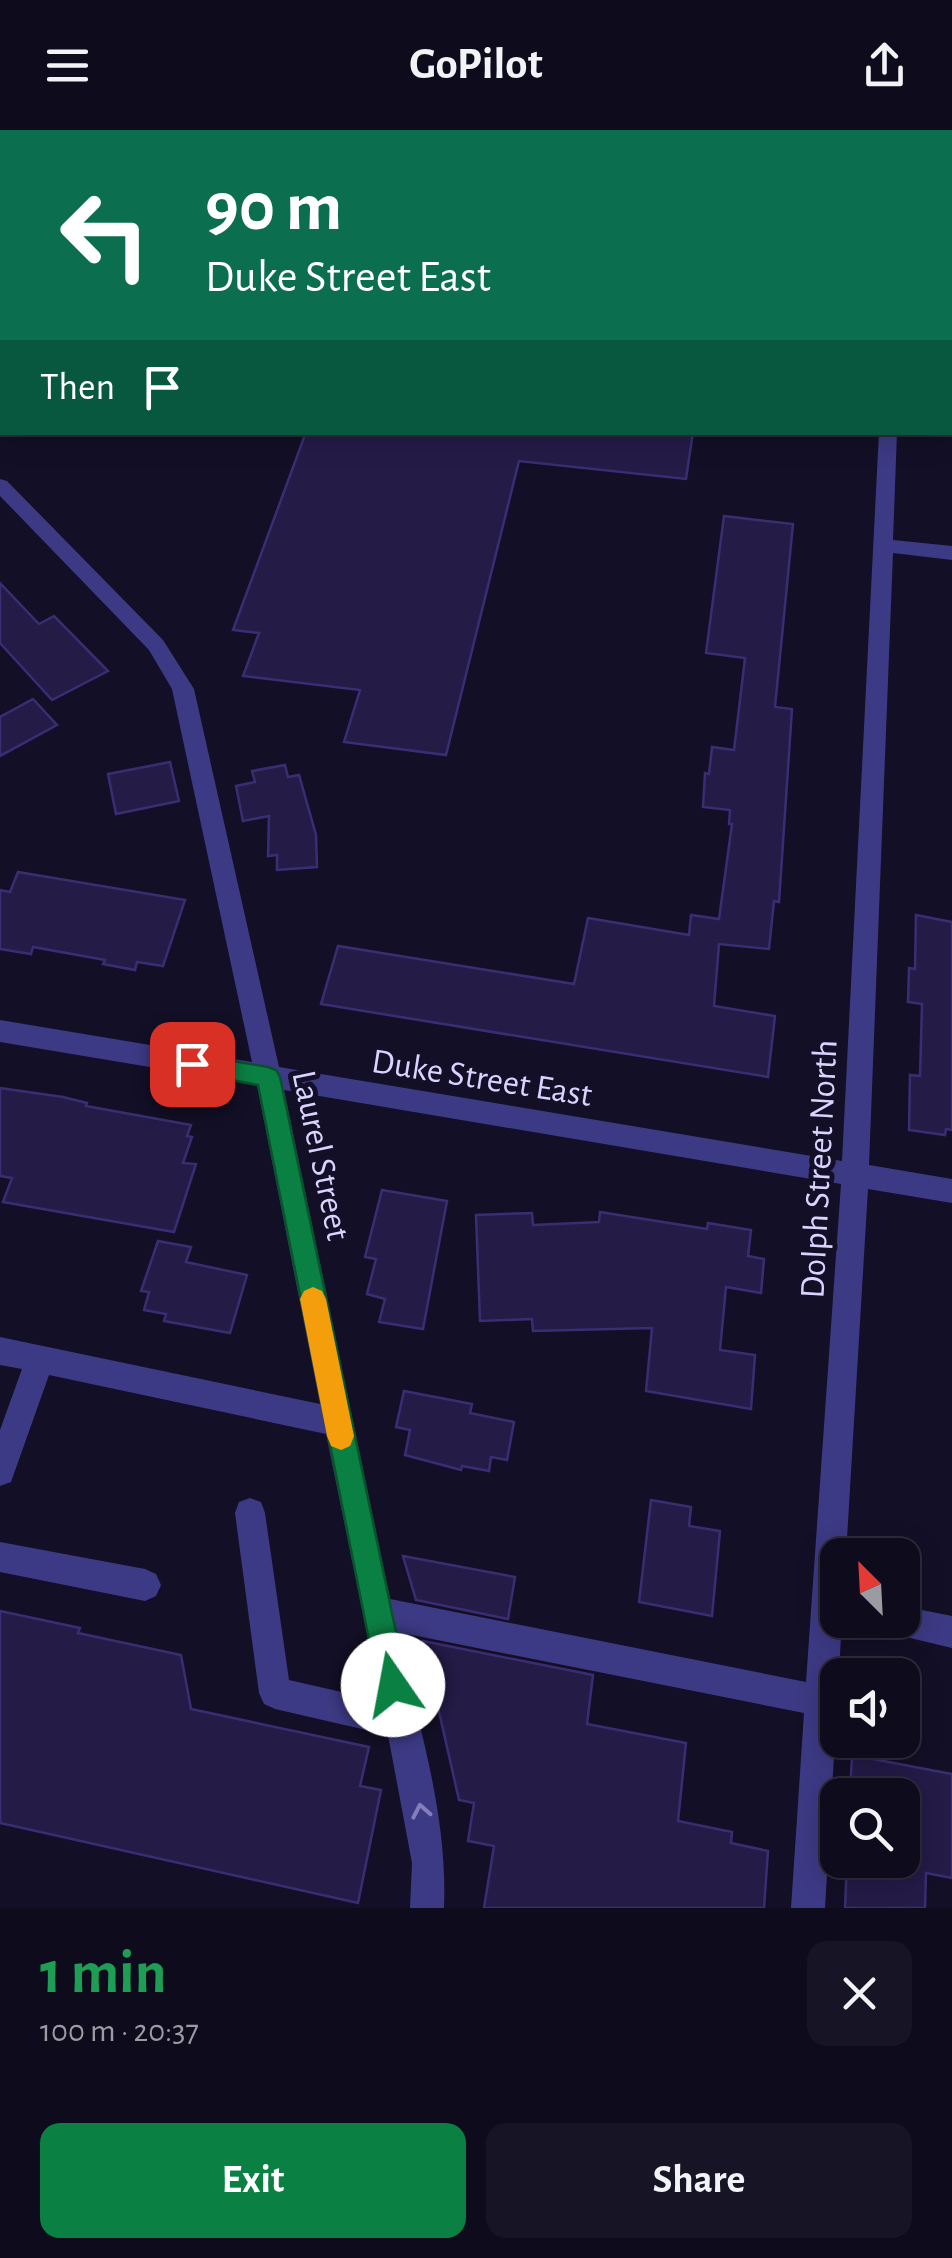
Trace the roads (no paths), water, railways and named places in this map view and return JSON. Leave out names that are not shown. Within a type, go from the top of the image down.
[{"type":"street","name":"Dolph Street North","points":[[836,1538],[888,435]]},
{"type":"street","name":"Laurel Street","points":[[0,485],[156,645],[182,689],[268,1077],[423,1817],[429,1862],[427,1908]]},
{"type":"street","points":[[880,545],[952,553]]},
{"type":"street","name":"Duke Street East","points":[[0,1031],[952,1191]]},
{"type":"street","points":[[0,1350],[338,1422]]},
{"type":"street","points":[[0,1472],[40,1358]]},
{"type":"street","points":[[250,1513],[276,1693],[401,1722]]},
{"type":"street","points":[[0,1557],[145,1585]]},
{"type":"street","points":[[377,1612],[820,1701]]},
{"type":"street","points":[[920,1626],[952,1632]]},
{"type":"street","name":"Dolph Street North","points":[[808,1908],[820,1731]]}]
